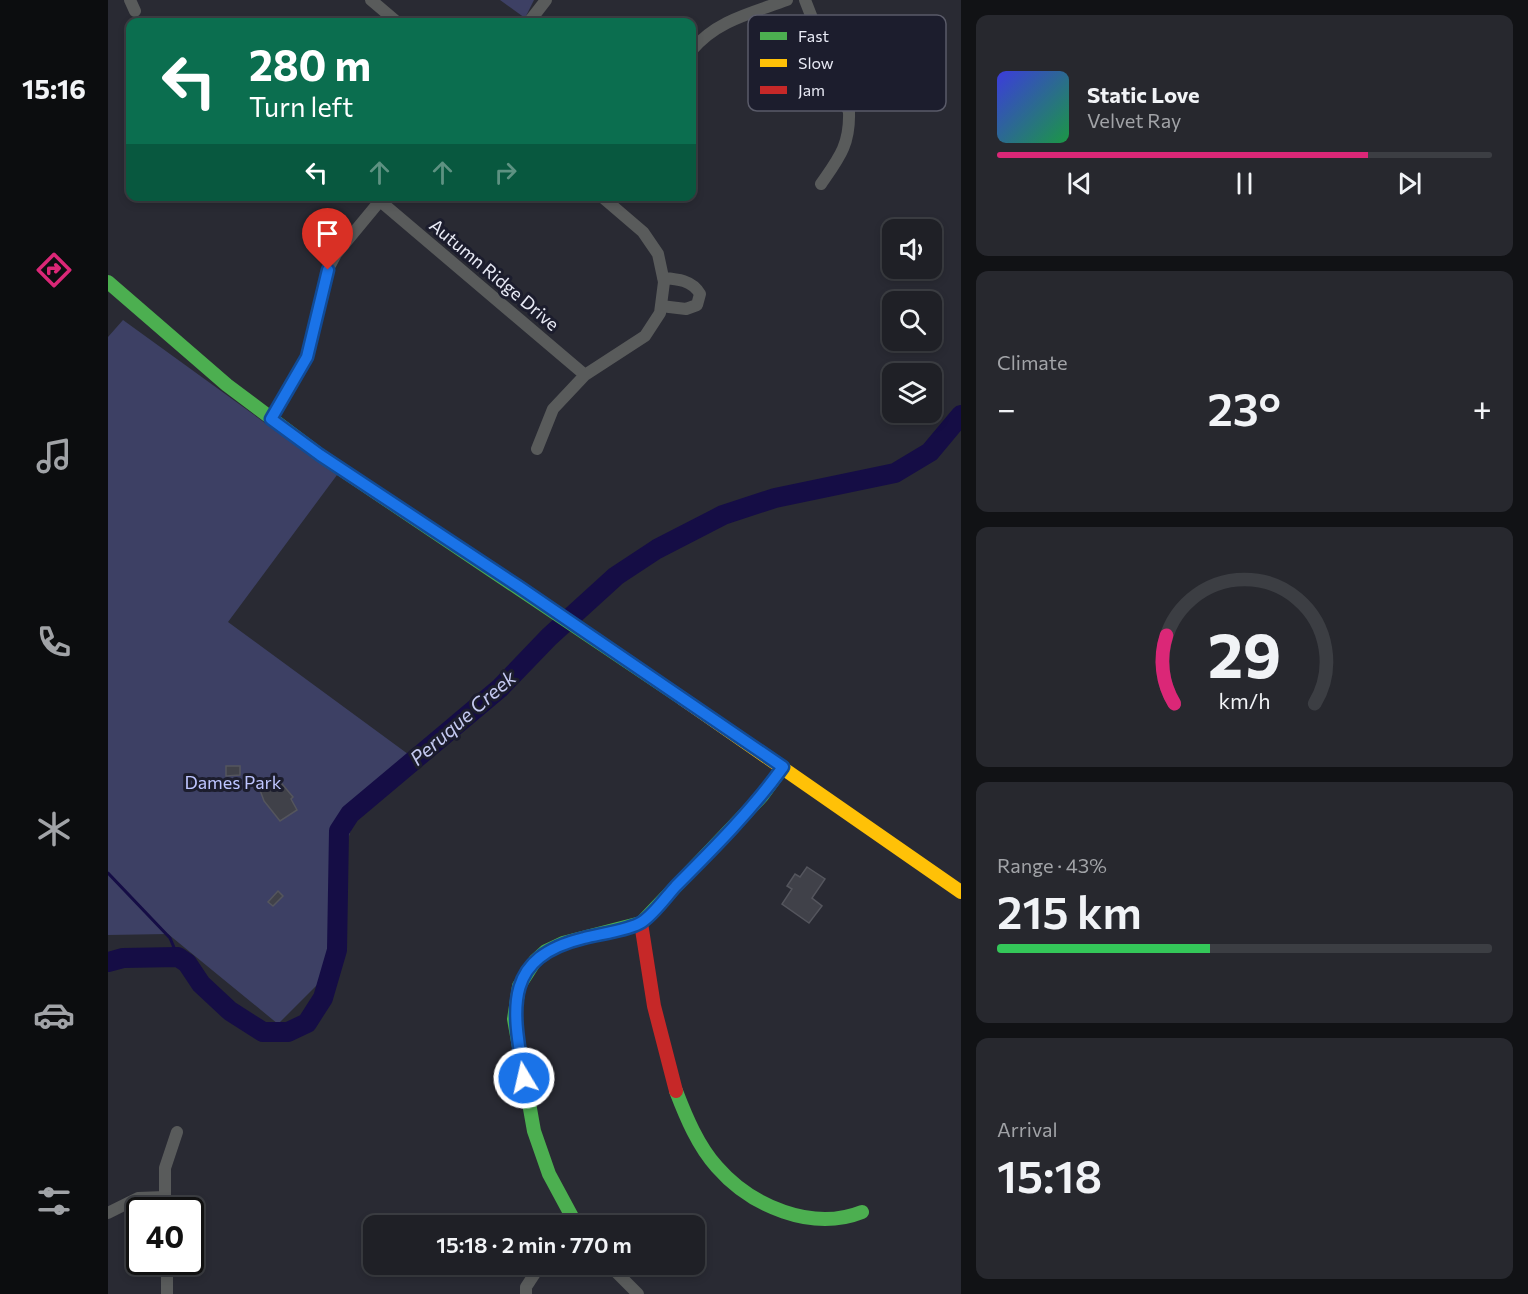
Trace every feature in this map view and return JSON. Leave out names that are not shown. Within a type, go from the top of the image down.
[{"type":"main road","points":[[108,282],[226,385],[320,455],[621,656],[961,892]]},
{"type":"main road","points":[[571,1215],[549,1174],[534,1131],[516,1031],[515,1003],[519,986],[535,961],[546,951],[563,943],[641,923],[762,796],[783,767]]},
{"type":"main road","points":[[641,923],[666,1059],[679,1100],[697,1141],[724,1175],[745,1196],[772,1209],[811,1220],[848,1219],[862,1212]]},
{"type":"street","points":[[371,0],[392,18]]},
{"type":"street","points":[[532,18],[546,0]]},
{"type":"street","points":[[696,45],[706,33],[722,25],[787,0]]},
{"type":"street","points":[[805,0],[811,15]]},
{"type":"street","points":[[821,184],[843,154],[850,132],[849,111]]},
{"type":"street","points":[[271,419],[307,357],[328,270],[336,254],[380,201]]},
{"type":"street","name":"Autumn Ridge Drive","points":[[384,201],[585,375]]},
{"type":"street","points":[[537,449],[553,409],[585,375],[645,336],[660,313],[663,278],[658,254],[643,232],[607,201]]},
{"type":"street","points":[[661,306],[686,309],[697,305],[700,300],[700,294],[692,285],[679,279],[663,278]]},
{"type":"street","points":[[165,1197],[165,1168],[177,1132]]},
{"type":"street","points":[[108,1213],[126,1204]]},
{"type":"street","points":[[167,1275],[167,1294]]},
{"type":"street","points":[[526,1294],[526,1287],[534,1275]]},
{"type":"street","points":[[619,1275],[638,1294]]},
{"type":"green space","points":[[500,0],[534,0],[525,18]]},
{"type":"green space","name":"Dames Park","points":[[123,320],[337,475],[228,622],[412,757],[355,814],[333,895],[333,969],[278,1024],[168,934],[108,935],[108,337]]},
{"type":"building","points":[[226,766],[240,766],[240,775],[226,776]]},
{"type":"building","points":[[277,778],[293,797],[291,799],[297,810],[280,821],[264,801],[260,790]]},
{"type":"building","points":[[807,867],[825,879],[812,898],[822,906],[809,923],[782,904],[792,889],[787,886],[795,874],[800,877]]},
{"type":"building","points":[[278,891],[283,896],[273,906],[268,902]]},
{"type":"waterway","name":"Peruque Creek","points":[[108,962],[123,958],[178,957],[187,963],[201,984],[230,1011],[263,1032],[288,1032],[307,1023],[323,998],[337,950],[339,831],[350,814],[500,688],[549,637],[616,576],[657,549],[723,515],[775,498],[895,473],[930,452],[961,415]]},
{"type":"waterway","points":[[108,873],[170,938],[178,957]]},
{"type":"traffic: fast","points":[[108,282],[227,385],[320,455],[683,699]]},
{"type":"traffic: fast","points":[[571,1215],[549,1174],[534,1131],[514,1019],[519,986],[535,961],[546,951],[563,943],[641,923],[762,796],[783,767]]},
{"type":"traffic: fast","points":[[676,1091],[688,1121],[704,1150],[717,1167],[747,1193],[765,1204],[803,1217],[823,1219],[862,1212]]},
{"type":"traffic: slow","points":[[683,699],[961,892]]},
{"type":"traffic: jam","points":[[641,923],[654,1006],[676,1091]]},
{"type":"route","points":[[328,270],[322,286],[307,357],[296,380],[271,419],[320,455],[518,586],[783,767],[762,796],[641,923],[563,943],[546,951],[535,961],[519,986],[515,1003],[514,1019],[524,1078]]}]
